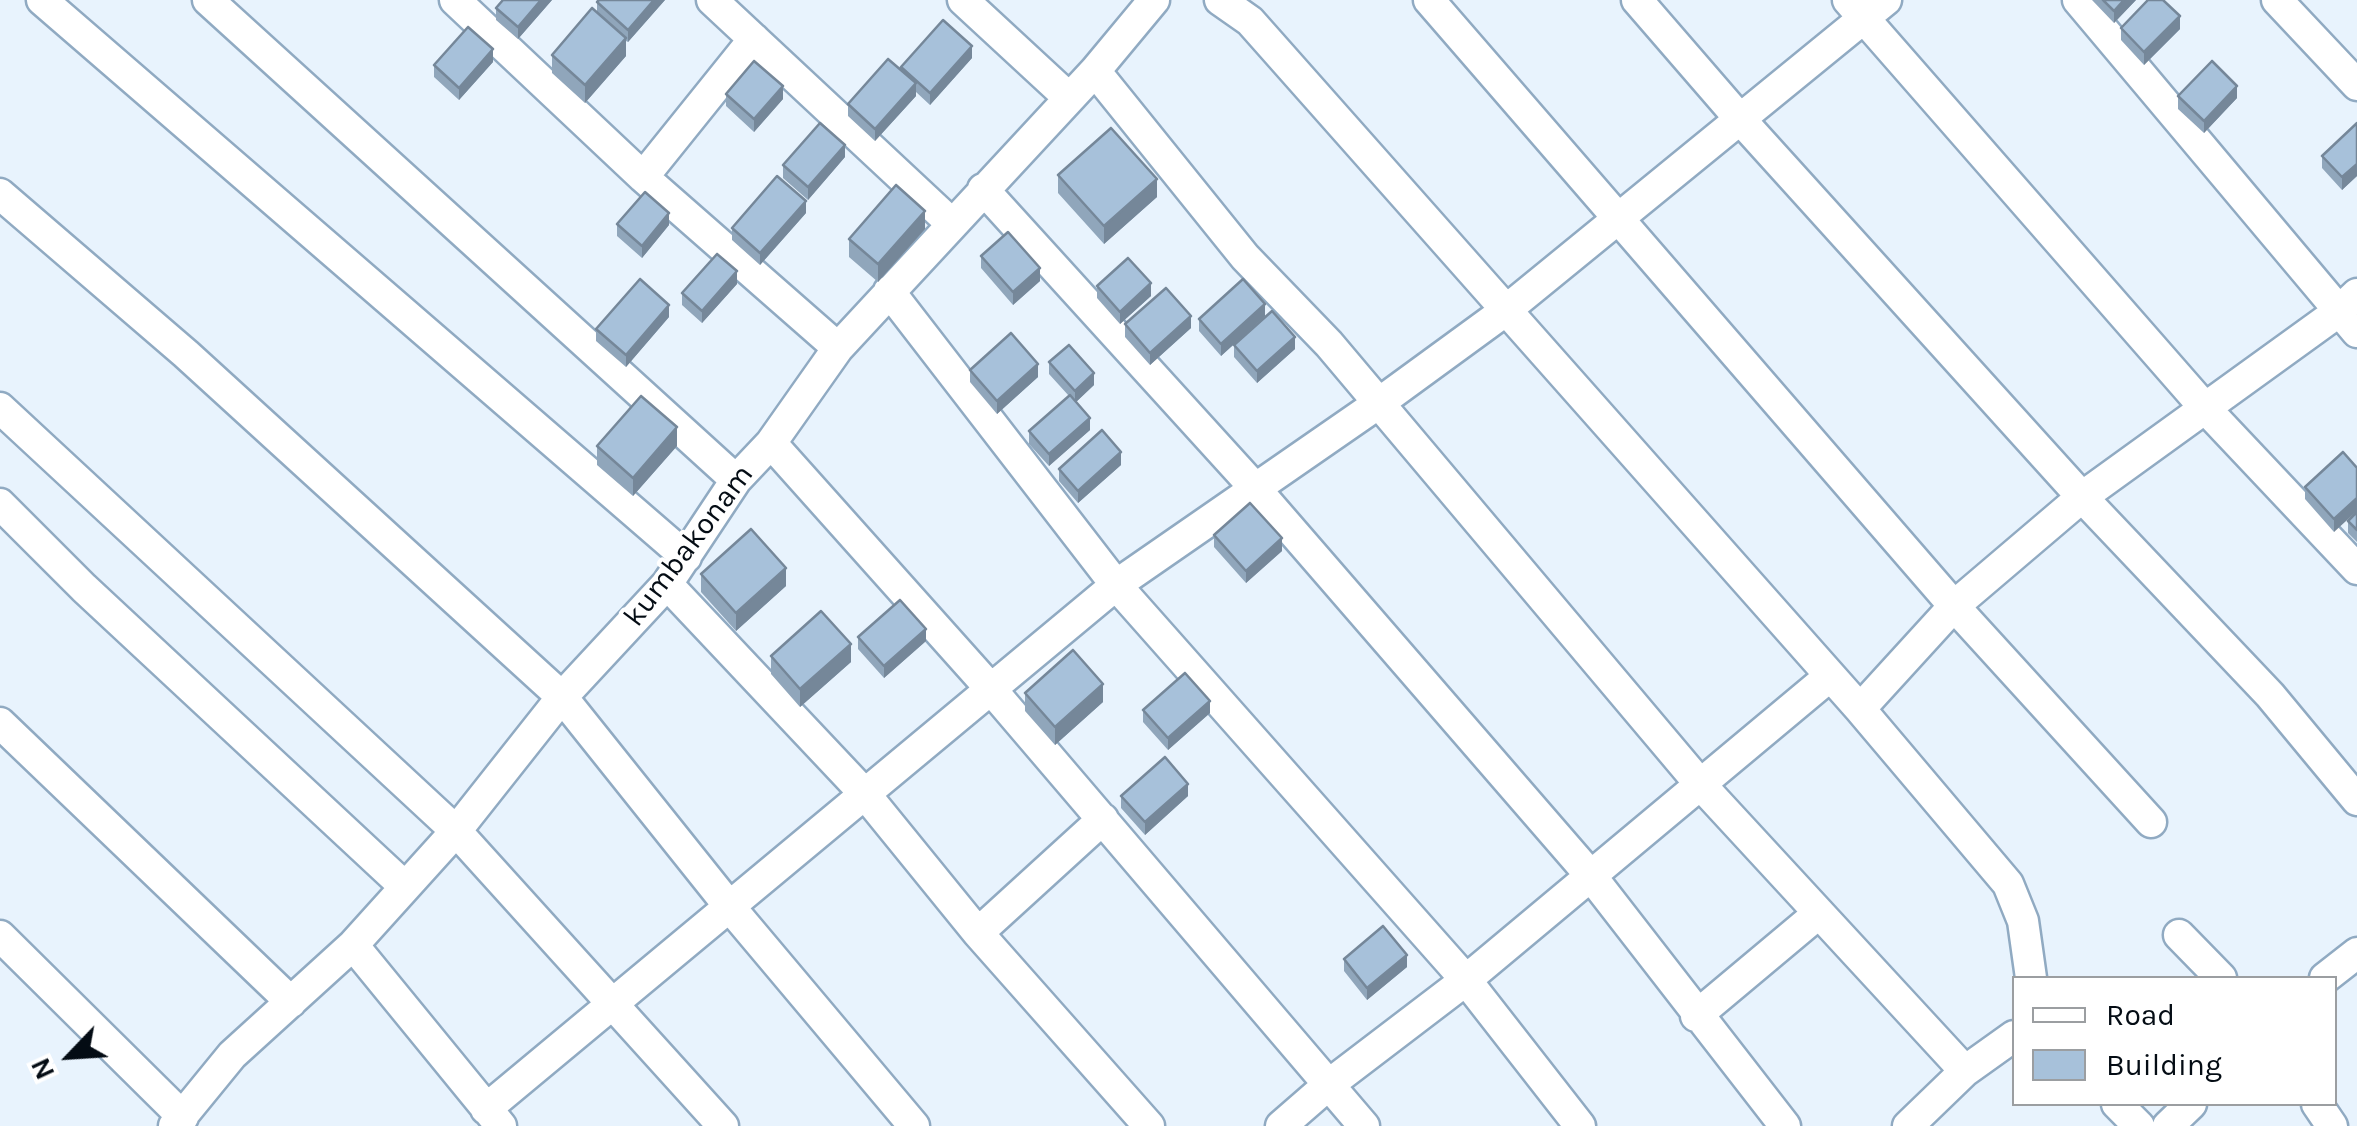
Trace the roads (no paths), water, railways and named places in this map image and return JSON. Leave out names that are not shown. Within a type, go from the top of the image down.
[{"type":"street","points":[[42,0],[686,557]]},
{"type":"street","points":[[208,0],[736,480]]},
{"type":"street","points":[[455,0],[644,178],[838,348]]},
{"type":"street","points":[[712,0],[951,222]]},
{"type":"street","points":[[963,0],[1069,98]]},
{"type":"street","name":"kumbakonam","points":[[178,1122],[232,1055],[352,945],[456,831],[562,697],[667,584],[736,480],[770,443],[838,348],[1095,71],[1154,0]]},
{"type":"street","points":[[1220,0],[1250,21],[1860,709],[2008,884],[2023,920],[2031,976]]},
{"type":"street","points":[[1429,0],[1954,606],[2152,822]]},
{"type":"street","points":[[1636,0],[2082,497],[2270,695],[2357,800]]},
{"type":"street","points":[[1860,709],[1954,606],[2082,497],[2206,408],[2351,312],[2078,0]]},
{"type":"street","points":[[2276,0],[2357,85]]},
{"type":"street","points":[[352,945],[494,1118],[612,1002],[1116,585],[1254,486],[1380,403],[1505,311],[1740,119],[1865,6],[2206,408],[2357,569]]},
{"type":"street","points":[[644,178],[754,39]]},
{"type":"street","points":[[1095,71],[1245,257],[1380,403],[1700,784],[1965,1071]]},
{"type":"street","points":[[983,188],[1254,486],[1591,876],[1785,1126]]},
{"type":"street","points":[[0,194],[186,354],[562,697],[729,906],[914,1126]]},
{"type":"street","points":[[890,291],[1116,585],[1466,980],[1580,1126]]},
{"type":"street","points":[[0,408],[456,831],[723,1126]]},
{"type":"street","points":[[770,443],[990,688],[1364,1126]]},
{"type":"street","points":[[0,504],[84,588],[403,886]]},
{"type":"street","points":[[667,584],[865,794],[978,933],[1149,1126]]},
{"type":"street","points":[[1281,1126],[1466,980],[1830,676]]},
{"type":"street","points":[[0,723],[291,1002]]},
{"type":"street","points":[[978,933],[1103,819]]},
{"type":"street","points":[[1696,1016],[1818,914]]},
{"type":"street","points":[[2179,934],[2219,976]]},
{"type":"street","points":[[0,936],[178,1122]]},
{"type":"street","points":[[2328,976],[2357,953]]},
{"type":"street","points":[[1913,1124],[1965,1071],[2012,1037]]},
{"type":"street","points":[[2120,1106],[2139,1126]]},
{"type":"street","points":[[2168,1126],[2189,1106]]}]
